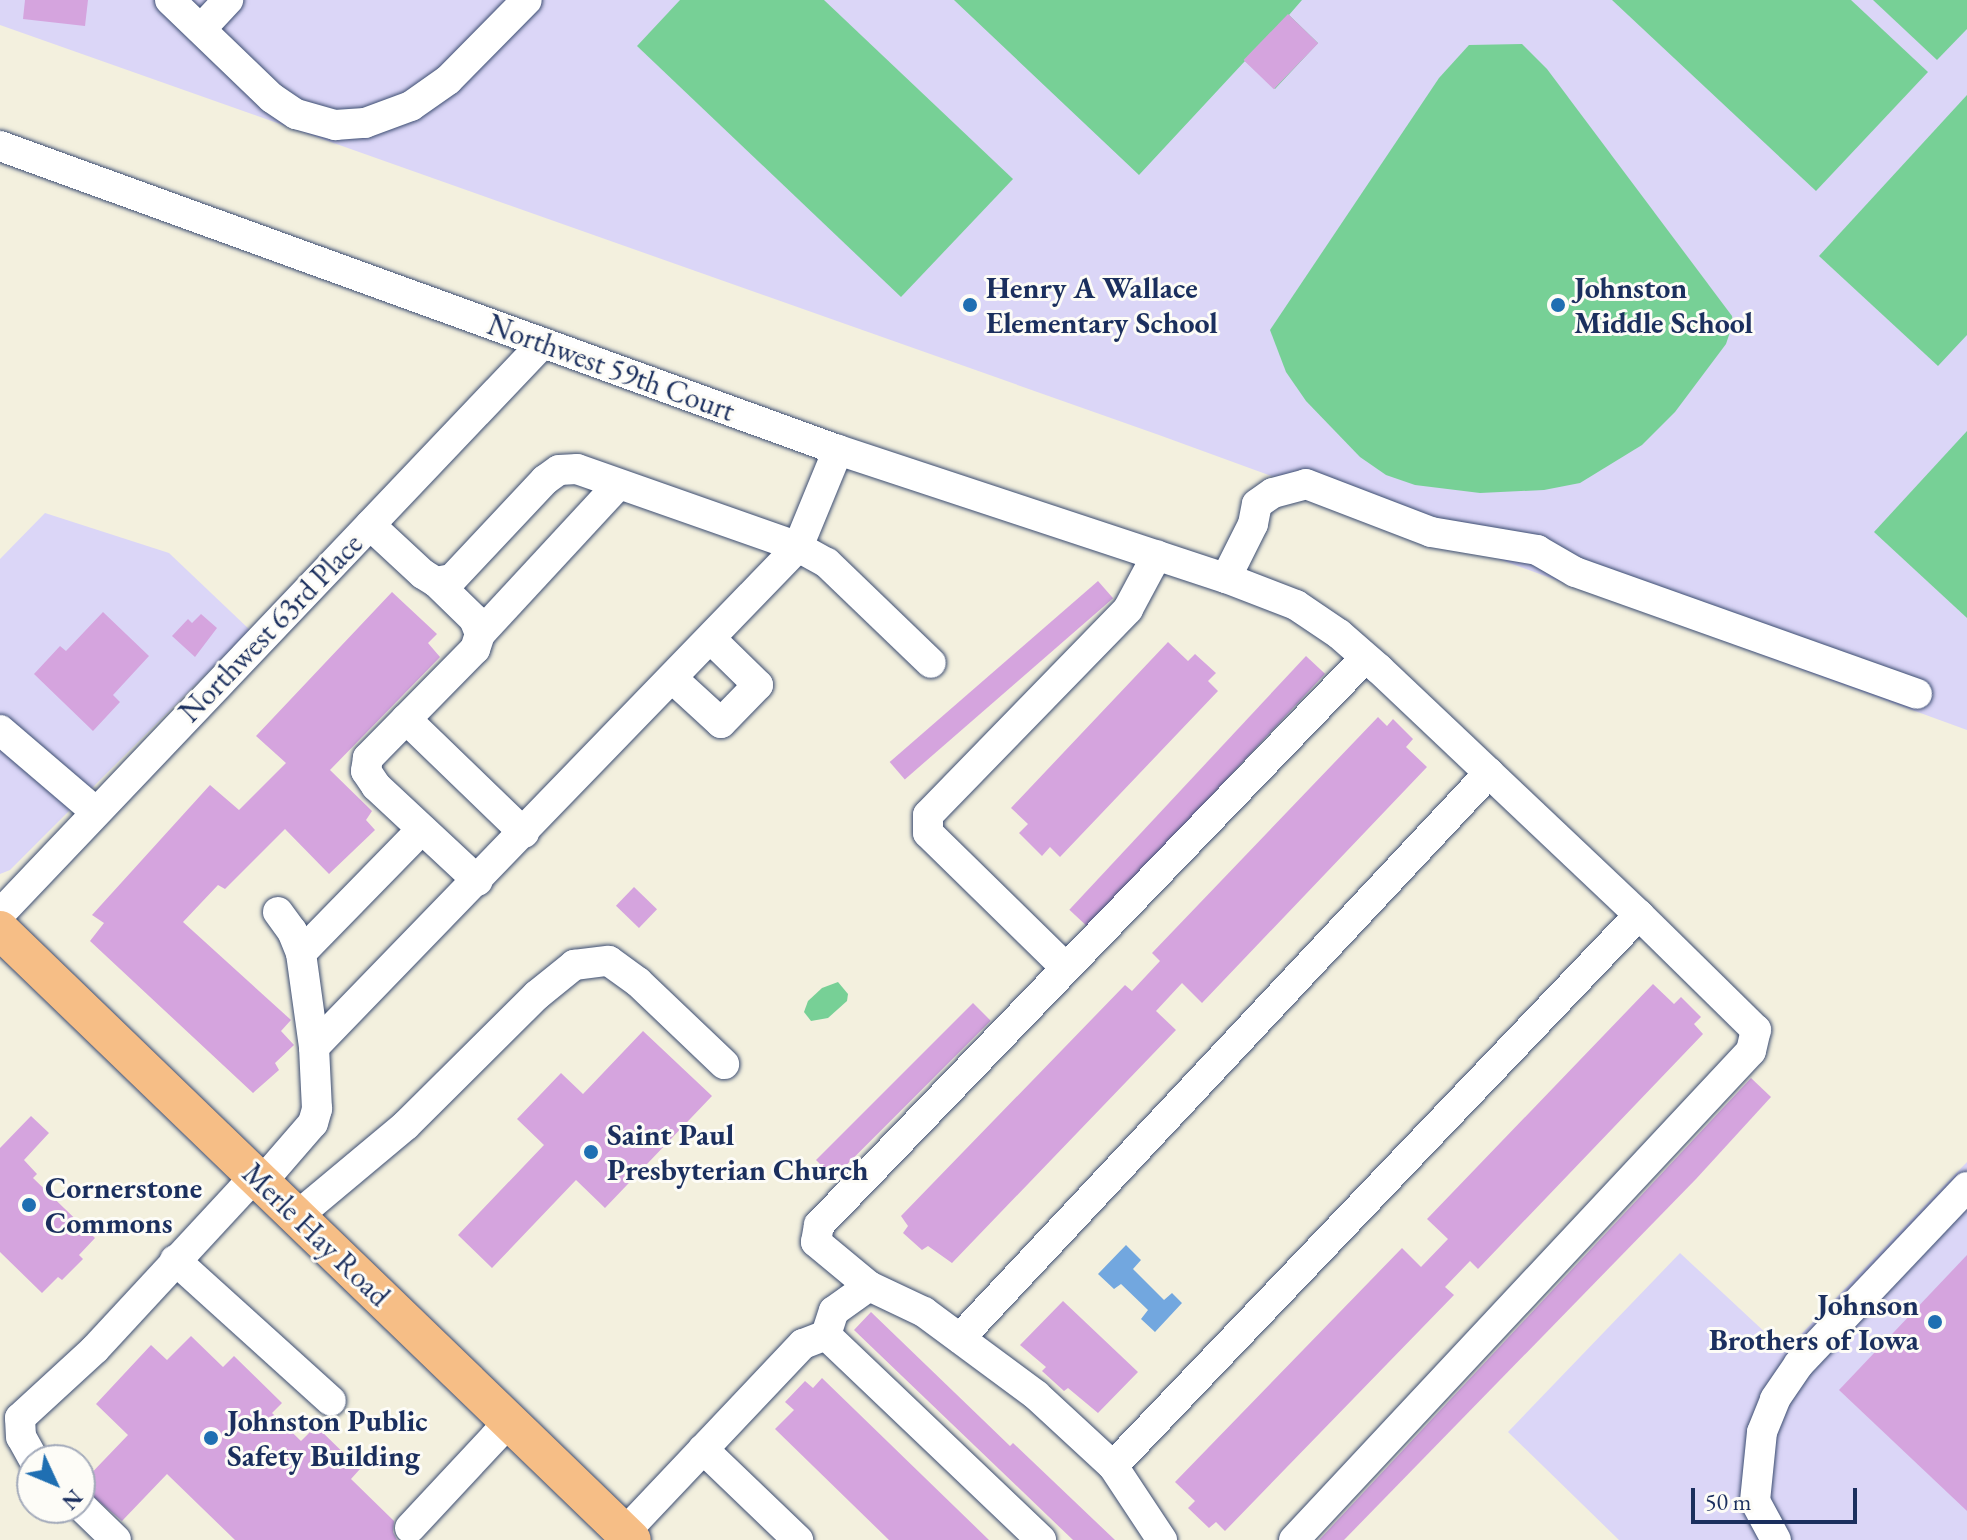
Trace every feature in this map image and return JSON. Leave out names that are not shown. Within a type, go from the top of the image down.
[{"type":"main road","name":"Merle Hay Road","points":[[0,930],[509,1422],[622,1536]]},
{"type":"street","points":[[170,0],[272,98],[296,114],[335,125],[365,123],[411,106],[448,80],[527,0]]},
{"type":"street","points":[[201,29],[228,0]]},
{"type":"street","name":"Northwest 59th Court","points":[[0,146],[838,450],[1226,578],[1296,605],[1339,634],[1365,658],[1639,915],[1756,1030],[1751,1051],[1294,1540]]},
{"type":"street","name":"Northwest 63rd Place","points":[[0,914],[543,343]]},
{"type":"street","points":[[314,1047],[712,640],[798,547],[838,450]]},
{"type":"street","points":[[436,582],[452,579],[545,480],[559,470],[577,469],[798,547],[827,563],[931,663]]},
{"type":"street","points":[[1226,578],[1244,545],[1256,502],[1273,493],[1306,484],[1431,532],[1537,550],[1575,572],[1917,694]]},
{"type":"street","points":[[478,881],[366,771],[368,758],[475,649],[480,634],[618,485]]},
{"type":"street","points":[[370,525],[474,619],[480,634]]},
{"type":"street","points":[[1066,968],[928,833],[928,815],[1128,609],[1157,555]]},
{"type":"street","points":[[673,679],[721,723],[730,714],[758,685],[712,640]]},
{"type":"street","points":[[1162,1540],[1113,1466],[1036,1395],[924,1312],[869,1286],[816,1242],[819,1225],[1365,658]]},
{"type":"street","points":[[406,719],[524,833]]},
{"type":"street","points":[[0,730],[96,812]]},
{"type":"street","points":[[960,1338],[1489,773]]},
{"type":"street","points":[[301,953],[422,829]]},
{"type":"street","points":[[25,1444],[21,1437],[20,1418],[95,1349],[175,1260],[313,1123],[317,1109],[314,1047],[301,953],[278,912]]},
{"type":"street","points":[[1113,1466],[1639,915]]},
{"type":"street","points":[[296,1217],[406,1125],[537,995],[574,965],[609,961],[638,982],[724,1064]]},
{"type":"street","points":[[1776,1540],[1755,1501],[1762,1432],[1775,1399],[1799,1364],[1967,1187]]},
{"type":"street","points":[[175,1260],[331,1401]]},
{"type":"street","points":[[826,1335],[834,1311],[869,1286]]},
{"type":"street","points":[[622,1536],[803,1344],[826,1335]]},
{"type":"street","points":[[826,1335],[1041,1540]]},
{"type":"street","points":[[410,1528],[509,1422]]},
{"type":"street","points":[[703,1449],[798,1540]]},
{"type":"street","points":[[96,1521],[116,1540]]},
{"type":"shaded area","name":"Johnston Middle School","points":[[0,0],[1967,0],[1967,730],[1159,435],[0,25]]},
{"type":"shaded area","points":[[45,513],[169,553],[250,630],[10,870],[0,874],[0,559]]},
{"type":"shaded area","points":[[1967,1162],[1967,1540],[1619,1540],[1508,1432],[1680,1253],[1785,1351]]},
{"type":"green space","points":[[680,0],[824,0],[1013,179],[901,297],[637,46]]},
{"type":"green space","points":[[954,0],[1302,0],[1289,15],[1318,43],[1275,89],[1245,61],[1139,175]]},
{"type":"green space","points":[[1612,0],[1851,0],[1928,72],[1816,191]]},
{"type":"green space","points":[[1873,0],[1967,0],[1967,29],[1937,60]]},
{"type":"green space","points":[[1522,44],[1547,69],[1732,316],[1733,323],[1726,344],[1675,412],[1642,445],[1580,483],[1544,490],[1480,493],[1415,485],[1386,475],[1360,457],[1306,401],[1286,372],[1270,330],[1439,78],[1469,45]]},
{"type":"green space","points":[[1967,95],[1967,335],[1938,366],[1819,256]]},
{"type":"green space","points":[[1967,431],[1967,618],[1874,532]]},
{"type":"green space","points":[[838,982],[848,994],[847,1001],[828,1018],[811,1021],[804,1012],[808,1001],[822,988]]},
{"type":"water","points":[[1126,1245],[1141,1260],[1133,1269],[1164,1300],[1172,1293],[1182,1303],[1155,1332],[1141,1319],[1148,1310],[1121,1284],[1114,1289],[1098,1274]]},
{"type":"building","points":[[25,0],[88,0],[85,26],[23,19]]},
{"type":"building","points":[[1288,14],[1318,43],[1274,89],[1244,60]]},
{"type":"building","points":[[1098,581],[1113,598],[905,779],[890,762]]},
{"type":"building","points":[[392,592],[437,634],[428,643],[440,657],[330,770],[372,811],[366,820],[375,830],[329,874],[285,829],[225,889],[218,885],[183,922],[291,1020],[281,1031],[294,1045],[275,1063],[279,1070],[253,1093],[90,941],[104,923],[92,915],[210,785],[239,810],[286,763],[256,736]]},
{"type":"building","points":[[103,612],[149,656],[113,695],[120,702],[93,731],[34,674],[60,646],[66,651]]},
{"type":"building","points":[[201,614],[217,628],[195,657],[172,636],[188,619],[192,623]]},
{"type":"building","points":[[1168,642],[1188,661],[1195,654],[1216,673],[1208,681],[1218,691],[1060,857],[1050,847],[1042,856],[1019,833],[1028,824],[1011,808]]},
{"type":"building","points":[[1306,656],[1325,674],[1088,928],[1069,910]]},
{"type":"building","points":[[1378,717],[1387,726],[1393,719],[1413,739],[1406,747],[1427,767],[1202,1003],[1182,983],[1156,1011],[1176,1030],[952,1263],[928,1246],[922,1250],[903,1233],[908,1226],[901,1216],[1125,985],[1132,991],[1160,961],[1152,953]]},
{"type":"building","points":[[634,887],[657,909],[639,928],[616,906]]},
{"type":"building","points":[[1653,984],[1674,1004],[1681,997],[1701,1017],[1694,1024],[1703,1034],[1478,1269],[1470,1261],[1445,1287],[1454,1295],[1225,1531],[1216,1522],[1209,1528],[1188,1508],[1195,1501],[1175,1482],[1402,1248],[1421,1267],[1448,1239],[1427,1219]]},
{"type":"building","points":[[973,1003],[991,1021],[834,1178],[816,1160]]},
{"type":"building","name":"Saint Paul Presbyterian Church","points":[[643,1031],[712,1096],[605,1208],[576,1180],[492,1268],[458,1235],[544,1145],[517,1119],[561,1073],[583,1094]]},
{"type":"building","points":[[1751,1078],[1771,1097],[1696,1179],[1344,1540],[1319,1540]]},
{"type":"building","name":"Cornerstone Commons","points":[[31,1116],[49,1133],[24,1160],[37,1174],[33,1178],[95,1238],[79,1255],[83,1259],[62,1280],[58,1277],[42,1293],[0,1252],[0,1148]]},
{"type":"building","name":"Johnson Brothers of Iowa","points":[[1967,1255],[1967,1511],[1839,1390]]},
{"type":"building","points":[[1063,1301],[1138,1372],[1098,1413],[1068,1388],[1064,1391],[1042,1371],[1046,1367],[1020,1345]]},
{"type":"building","points":[[871,1312],[1010,1446],[1013,1443],[1115,1540],[1073,1540],[854,1330]]},
{"type":"building","name":"Johnston Public Safety Building","points":[[191,1336],[223,1367],[234,1356],[282,1403],[272,1413],[301,1441],[316,1426],[360,1469],[351,1479],[394,1521],[393,1532],[397,1540],[235,1540],[167,1474],[122,1521],[96,1499],[96,1468],[128,1435],[96,1404],[151,1345],[167,1360]]},
{"type":"building","points":[[822,1378],[989,1540],[889,1540],[775,1429],[794,1410],[785,1402],[805,1381],[813,1388]]},
{"type":"place","name":"Henry A Wallace Elementary School","points":[[970,305]]},
{"type":"place","name":"Johnston Middle School","points":[[1558,305]]},
{"type":"place","name":"Saint Paul Presbyterian Church","points":[[591,1152]]},
{"type":"place","name":"Cornerstone Commons","points":[[29,1205]]},
{"type":"place","name":"Johnson Brothers of Iowa","points":[[1935,1322]]},
{"type":"place","name":"Johnston Public Safety Building","points":[[211,1438]]}]
